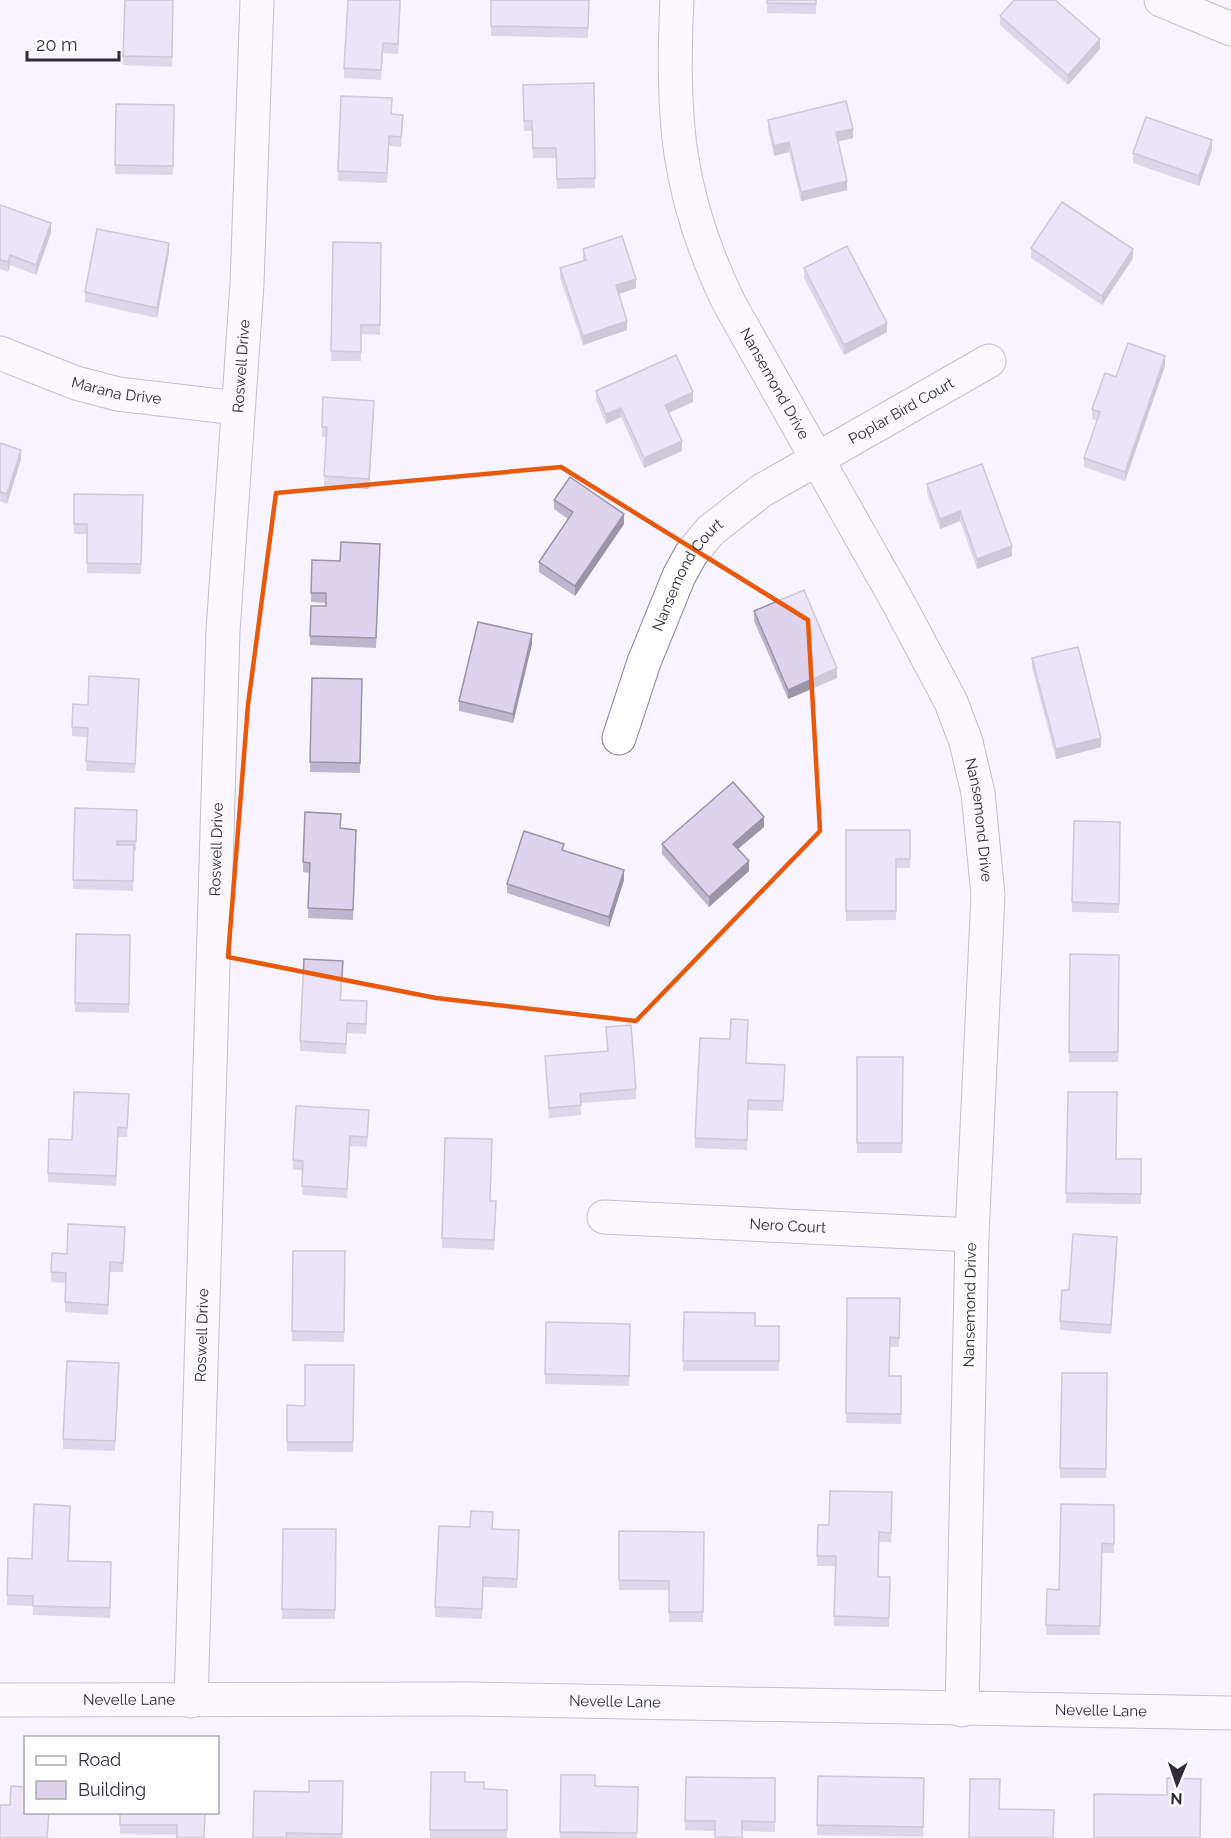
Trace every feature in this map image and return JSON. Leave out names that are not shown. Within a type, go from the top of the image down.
[{"type":"street","name":"Roswell Drive","points":[[191,1701],[223,631],[251,200],[257,0]]},
{"type":"street","name":"Nansemond Drive","points":[[677,0],[674,61],[675,117],[690,208],[706,257],[729,303],[900,606],[951,702],[966,742],[978,793],[988,895],[972,1235],[962,1710]]},
{"type":"street","points":[[1161,0],[1231,29]]},
{"type":"street","name":"Marana Drive","points":[[0,354],[76,383],[118,394],[237,408]]},
{"type":"street","name":"Poplar Bird Court","points":[[815,459],[989,361]]},
{"type":"street","name":"Nansemond Court","points":[[619,738],[644,662],[679,576],[691,554],[710,531],[761,491],[815,459]]},
{"type":"street","name":"Nero Court","points":[[604,1217],[972,1235]]},
{"type":"street","name":"Nevelle Lane","points":[[0,1700],[470,1699],[962,1710],[1231,1713]]},
{"type":"highlighted area","points":[[561,467],[808,620],[820,831],[636,1021],[436,998],[228,957],[248,705],[276,493]]},
{"type":"building","points":[[125,0],[173,0],[172,57],[123,56]]},
{"type":"building","points":[[348,0],[400,0],[398,44],[383,43],[381,70],[344,68]]},
{"type":"building","points":[[491,0],[589,0],[588,28],[491,26]]},
{"type":"building","points":[[767,0],[816,0],[816,4],[767,3]]},
{"type":"building","points":[[1014,0],[1055,0],[1100,39],[1068,75],[1000,16]]},
{"type":"building","points":[[594,83],[595,178],[557,179],[556,148],[533,148],[532,121],[524,121],[523,85]]},
{"type":"building","points":[[341,96],[392,98],[391,114],[403,115],[401,137],[389,136],[387,173],[338,171]]},
{"type":"building","points":[[846,101],[853,129],[836,132],[847,181],[801,192],[789,142],[774,146],[768,120]]},
{"type":"building","points":[[116,104],[174,105],[173,166],[115,165]]},
{"type":"building","points":[[1146,117],[1212,140],[1199,176],[1133,153]]},
{"type":"building","points":[[1062,202],[1133,249],[1102,296],[1031,248]]},
{"type":"building","points":[[0,205],[51,223],[36,265],[10,255],[8,262],[0,260]]},
{"type":"building","points":[[97,229],[169,243],[157,308],[85,292]]},
{"type":"building","points":[[622,236],[636,279],[616,285],[627,321],[583,336],[560,268],[586,260],[583,249]]},
{"type":"building","points":[[333,242],[381,243],[380,325],[361,325],[361,352],[331,351]]},
{"type":"building","points":[[847,246],[887,323],[844,345],[804,268]]},
{"type":"building","points":[[1128,343],[1165,356],[1125,472],[1084,458],[1100,412],[1092,409],[1105,373],[1116,377]]},
{"type":"building","points":[[676,355],[693,392],[665,405],[682,441],[644,458],[621,408],[606,414],[596,391]]},
{"type":"building","points":[[323,397],[374,401],[369,479],[324,476],[327,427],[322,427]]},
{"type":"building","points":[[0,443],[21,450],[7,494],[0,492]]},
{"type":"building","points":[[982,464],[1012,546],[977,559],[960,511],[940,519],[927,484]]},
{"type":"building","points":[[570,477],[624,514],[575,586],[539,562],[573,512],[554,500]]},
{"type":"building","points":[[74,494],[143,495],[141,564],[87,563],[87,524],[74,524]]},
{"type":"building","points":[[341,542],[380,544],[376,638],[310,636],[311,606],[326,606],[326,593],[311,593],[312,560],[340,561]]},
{"type":"building","points":[[804,590],[837,668],[788,690],[754,611]]},
{"type":"building","points":[[478,622],[532,634],[513,714],[459,701]]},
{"type":"building","points":[[1078,647],[1101,738],[1056,749],[1032,658]]},
{"type":"building","points":[[89,676],[139,679],[135,764],[86,761],[88,728],[72,727],[73,704],[88,705]]},
{"type":"building","points":[[312,678],[362,679],[360,763],[310,762]]},
{"type":"building","points":[[733,782],[764,817],[733,844],[749,861],[709,897],[662,844]]},
{"type":"building","points":[[75,808],[137,810],[136,841],[117,841],[117,845],[134,845],[133,881],[73,880]]},
{"type":"building","points":[[305,812],[341,814],[340,828],[356,830],[353,910],[308,908],[310,863],[303,862]]},
{"type":"building","points":[[1074,821],[1120,822],[1119,904],[1072,902]]},
{"type":"building","points":[[846,830],[910,830],[910,859],[896,859],[896,911],[846,911]]},
{"type":"building","points":[[524,831],[564,844],[562,850],[624,870],[609,917],[507,884]]},
{"type":"building","points":[[76,934],[130,935],[129,1004],[75,1003]]},
{"type":"building","points":[[1070,954],[1119,955],[1118,1052],[1069,1052]]},
{"type":"building","points":[[304,959],[343,961],[340,1000],[367,1001],[366,1024],[347,1023],[346,1044],[300,1041]]},
{"type":"building","points":[[731,1019],[748,1020],[746,1063],[785,1065],[783,1101],[748,1100],[747,1140],[695,1138],[700,1038],[730,1039]]},
{"type":"building","points":[[631,1025],[636,1089],[580,1094],[581,1105],[549,1108],[545,1056],[608,1051],[606,1027]]},
{"type":"building","points":[[857,1057],[903,1057],[902,1143],[857,1143]]},
{"type":"building","points":[[74,1092],[129,1094],[127,1128],[118,1127],[116,1176],[48,1173],[49,1139],[72,1140]]},
{"type":"building","points":[[1068,1092],[1117,1092],[1116,1159],[1141,1159],[1141,1194],[1066,1193]]},
{"type":"building","points":[[296,1106],[369,1110],[367,1137],[350,1136],[347,1189],[302,1186],[303,1161],[293,1160]]},
{"type":"building","points":[[445,1138],[492,1139],[490,1201],[496,1201],[494,1240],[442,1238]]},
{"type":"building","points":[[68,1224],[125,1227],[123,1263],[110,1262],[108,1305],[65,1302],[66,1273],[51,1272],[52,1253],[67,1254]]},
{"type":"building","points":[[1073,1234],[1117,1237],[1111,1325],[1060,1321],[1062,1290],[1069,1290]]},
{"type":"building","points":[[293,1251],[345,1251],[344,1332],[292,1331]]},
{"type":"building","points":[[847,1298],[900,1298],[899,1338],[890,1337],[889,1376],[901,1376],[901,1414],[846,1413]]},
{"type":"building","points":[[684,1312],[755,1313],[755,1326],[779,1326],[779,1361],[683,1361]]},
{"type":"building","points":[[546,1322],[630,1324],[629,1376],[545,1374]]},
{"type":"building","points":[[67,1361],[119,1363],[115,1441],[63,1439]]},
{"type":"building","points":[[305,1365],[354,1365],[353,1442],[287,1442],[287,1405],[305,1406]]},
{"type":"building","points":[[1062,1373],[1107,1373],[1106,1469],[1060,1468]]},
{"type":"building","points":[[830,1491],[892,1492],[891,1533],[879,1532],[878,1577],[890,1577],[889,1618],[834,1616],[836,1556],[817,1556],[818,1525],[829,1525]]},
{"type":"building","points":[[34,1504],[70,1506],[68,1561],[111,1562],[110,1608],[33,1606],[33,1596],[7,1595],[8,1558],[32,1559]]},
{"type":"building","points":[[1061,1504],[1114,1505],[1114,1544],[1102,1543],[1100,1626],[1046,1625],[1047,1589],[1059,1590]]},
{"type":"building","points":[[471,1511],[493,1512],[492,1529],[519,1530],[517,1579],[483,1577],[482,1609],[435,1607],[439,1526],[470,1527]]},
{"type":"building","points":[[283,1529],[336,1529],[335,1610],[282,1609]]},
{"type":"building","points":[[619,1531],[704,1532],[703,1612],[669,1612],[669,1581],[619,1580]]},
{"type":"building","points":[[431,1772],[465,1772],[465,1782],[484,1782],[484,1789],[507,1790],[507,1830],[430,1830]]},
{"type":"building","points":[[561,1775],[595,1775],[595,1786],[638,1787],[637,1833],[560,1832]]},
{"type":"building","points":[[818,1776],[924,1778],[923,1827],[817,1825]]},
{"type":"building","points":[[686,1777],[775,1778],[775,1822],[742,1821],[742,1838],[715,1837],[715,1821],[685,1821]]},
{"type":"building","points":[[1167,1778],[1201,1779],[1200,1838],[1094,1838],[1094,1794],[1167,1795]]},
{"type":"building","points":[[970,1779],[1000,1779],[999,1809],[1054,1810],[1053,1838],[969,1838]]},
{"type":"building","points":[[309,1781],[343,1781],[342,1834],[287,1833],[286,1838],[253,1838],[254,1791],[309,1792]]},
{"type":"building","points":[[11,1786],[24,1787],[24,1814],[49,1814],[47,1838],[0,1838],[0,1805],[10,1805]]},
{"type":"building","points":[[120,1814],[205,1814],[204,1838],[177,1838],[177,1825],[120,1825]]}]
